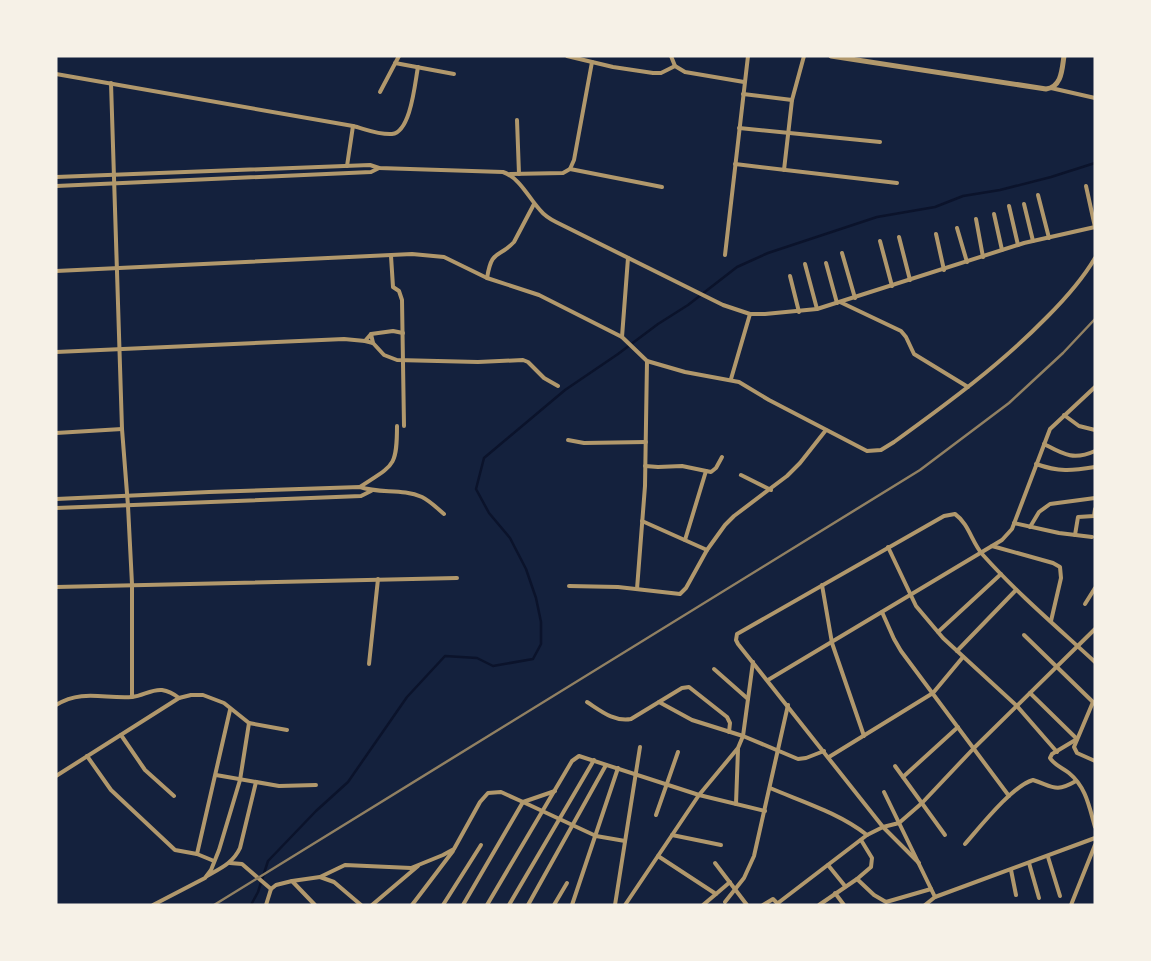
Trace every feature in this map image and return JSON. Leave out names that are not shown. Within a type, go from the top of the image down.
[{"type":"street","points":[[380,92],[399,56]]},
{"type":"street","points":[[567,56],[653,73],[661,73],[675,66]]},
{"type":"street","points":[[671,56],[675,66],[685,72],[744,82]]},
{"type":"street","points":[[725,255],[748,56]]},
{"type":"street","points":[[784,170],[792,100],[804,56]]},
{"type":"street","points":[[831,56],[984,80],[1051,88],[1095,98]]},
{"type":"street","points":[[1051,88],[1058,82],[1064,56]]},
{"type":"street","points":[[56,177],[370,165],[379,168],[492,171],[510,174],[563,173],[570,169],[574,160],[592,62]]},
{"type":"street","points":[[395,63],[454,74]]},
{"type":"street","points":[[56,74],[392,134],[398,132],[406,120],[418,67]]},
{"type":"street","points":[[111,83],[118,349],[132,584],[132,697]]},
{"type":"street","points":[[743,94],[792,100]]},
{"type":"street","points":[[517,120],[519,174]]},
{"type":"street","points":[[347,166],[353,126]]},
{"type":"street","points":[[739,128],[880,142]]},
{"type":"street","points":[[735,164],[897,183]]},
{"type":"street","points":[[56,186],[371,172],[379,168]]},
{"type":"street","points":[[570,169],[662,187]]},
{"type":"street","points":[[510,174],[547,217],[696,292],[736,310],[750,314],[800,312],[817,309],[1018,245],[1095,227],[1086,186]]},
{"type":"street","points":[[1038,195],[1049,238]]},
{"type":"street","points":[[487,278],[494,256],[514,242],[534,204]]},
{"type":"street","points":[[1024,204],[1032,241]]},
{"type":"street","points":[[1009,206],[1018,245]]},
{"type":"street","points":[[994,214],[1002,250]]},
{"type":"street","points":[[976,219],[983,257]]},
{"type":"street","points":[[957,228],[967,262]]},
{"type":"street","points":[[936,234],[944,270]]},
{"type":"street","points":[[898,236],[910,280]]},
{"type":"street","points":[[880,241],[892,286]]},
{"type":"street","points":[[842,253],[855,298]]},
{"type":"street","points":[[56,271],[412,254],[444,258],[487,278],[539,295],[622,338],[647,361],[684,372],[731,379],[744,384],[770,400],[867,451],[881,450],[894,442],[968,387],[1012,351],[1061,303],[1095,258]]},
{"type":"street","points":[[391,256],[393,287],[399,291],[402,300],[404,426]]},
{"type":"street","points":[[622,338],[628,258]]},
{"type":"street","points":[[826,263],[839,303],[901,331],[914,354],[968,387]]},
{"type":"street","points":[[805,264],[817,309]]},
{"type":"street","points":[[790,276],[800,312]]},
{"type":"street","points":[[731,379],[750,314]]},
{"type":"street","points":[[365,341],[371,334],[392,331],[403,333]]},
{"type":"street","points":[[371,334],[374,343],[384,355],[390,358],[454,362],[523,360],[528,362],[544,378],[558,386]]},
{"type":"street","points":[[56,352],[344,340],[374,343]]},
{"type":"street","points":[[637,589],[645,466],[647,361]]},
{"type":"street","points":[[768,680],[1008,535],[1050,429],[1095,387]]},
{"type":"street","points":[[1064,415],[1079,426],[1095,430]]},
{"type":"street","points":[[360,487],[390,467],[397,452],[397,426]]},
{"type":"street","points":[[56,432],[122,429]]},
{"type":"street","points":[[569,586],[591,585],[680,594],[686,588],[706,550],[725,524],[771,490],[800,463],[826,430]]},
{"type":"street","points":[[568,440],[584,443],[646,442]]},
{"type":"street","points":[[1044,444],[1069,456],[1084,456],[1095,451]]},
{"type":"street","points":[[645,466],[658,468],[682,466],[706,472],[714,470],[722,457]]},
{"type":"street","points":[[1036,464],[1060,471],[1095,468]]},
{"type":"street","points":[[685,540],[706,472]]},
{"type":"street","points":[[741,475],[771,490]]},
{"type":"street","points":[[56,499],[360,487],[371,491],[401,492],[423,497],[444,514]]},
{"type":"street","points":[[56,508],[361,496],[371,491]]},
{"type":"street","points":[[1030,527],[1039,512],[1050,504],[1095,498]]},
{"type":"street","points":[[1075,535],[1078,516],[1094,516],[1095,509]]},
{"type":"street","points":[[918,863],[883,827],[738,644],[736,640],[737,634],[944,516],[956,514],[966,525],[981,553],[1016,590],[1095,662]]},
{"type":"street","points":[[642,520],[706,550]]},
{"type":"street","points":[[1014,523],[1092,537]]},
{"type":"street","points":[[992,546],[1053,563],[1060,567],[1061,578],[1051,622]]},
{"type":"street","points":[[888,547],[916,606],[963,657],[1017,706],[1057,752]]},
{"type":"street","points":[[938,632],[1001,574]]},
{"type":"street","points":[[56,587],[458,578]]},
{"type":"street","points":[[369,664],[378,579]]},
{"type":"street","points":[[822,585],[832,643],[864,736]]},
{"type":"street","points":[[1085,604],[1095,588]]},
{"type":"street","points":[[957,651],[1016,590]]},
{"type":"street","points":[[882,612],[901,651],[1009,796]]},
{"type":"street","points":[[763,905],[774,899],[778,904],[867,835],[899,822],[922,803],[974,748],[1095,628]]},
{"type":"street","points":[[1024,635],[1094,702],[1074,747],[1077,753],[1095,761]]},
{"type":"street","points":[[829,757],[933,693],[963,657]]},
{"type":"street","points":[[626,905],[699,795],[738,748],[743,736],[753,662]]},
{"type":"street","points":[[714,669],[748,699]]},
{"type":"street","points":[[587,702],[609,716],[624,720],[631,719],[682,688],[692,688],[727,717],[730,723],[729,732]]},
{"type":"street","points":[[56,705],[68,697],[84,695],[132,697],[162,690],[173,693],[179,698]]},
{"type":"street","points":[[1030,693],[1077,739]]},
{"type":"street","points":[[56,776],[179,698],[191,695],[203,695],[217,699],[249,723],[287,730]]},
{"type":"street","points":[[660,702],[692,720],[743,736],[798,758],[806,758],[824,751]]},
{"type":"street","points":[[725,902],[736,890],[750,867],[754,856],[788,705]]},
{"type":"street","points":[[197,854],[230,710]]},
{"type":"street","points":[[205,878],[214,861],[240,780],[249,723]]},
{"type":"street","points":[[903,777],[958,727]]},
{"type":"street","points":[[122,735],[145,770],[174,796]]},
{"type":"street","points":[[1077,739],[1050,756],[1051,760],[1076,780],[1087,796],[1095,826]]},
{"type":"street","points":[[615,905],[640,747]]},
{"type":"street","points":[[736,804],[738,748]]},
{"type":"street","points":[[656,815],[678,752]]},
{"type":"street","points":[[87,756],[111,790],[175,850],[197,854],[214,861]]},
{"type":"street","points":[[487,905],[575,758],[582,757],[594,760],[699,795],[765,810]]},
{"type":"street","points":[[509,905],[594,760]]},
{"type":"street","points":[[528,905],[606,765]]},
{"type":"street","points":[[895,766],[945,835]]},
{"type":"street","points":[[572,905],[618,768]]},
{"type":"street","points":[[216,775],[279,786],[316,785]]},
{"type":"street","points":[[965,844],[1009,796],[1024,784],[1033,780],[1050,788],[1056,788],[1064,787],[1076,780]]},
{"type":"street","points":[[152,905],[230,863],[240,848],[256,782]]},
{"type":"street","points":[[770,788],[833,814],[867,835]]},
{"type":"street","points":[[463,905],[523,802],[556,790]]},
{"type":"street","points":[[412,905],[454,849],[480,802],[488,793],[501,792],[596,836],[625,841]]},
{"type":"street","points":[[884,792],[935,897]]},
{"type":"street","points":[[672,835],[721,845]]},
{"type":"street","points":[[925,905],[935,897],[1048,857],[1095,838]]},
{"type":"street","points":[[819,905],[868,870],[872,862],[869,852],[861,840]]},
{"type":"street","points":[[443,905],[481,845]]},
{"type":"street","points":[[1071,905],[1095,845]]},
{"type":"street","points":[[266,905],[271,889],[276,885],[292,880],[320,877],[345,865],[353,864],[399,868],[420,865],[435,860],[454,849]]},
{"type":"street","points":[[658,856],[716,894]]},
{"type":"street","points":[[1048,857],[1060,896]]},
{"type":"street","points":[[230,863],[242,864],[271,889]]},
{"type":"street","points":[[715,863],[747,905]]},
{"type":"street","points":[[1029,863],[1040,898]]},
{"type":"street","points":[[372,905],[420,865]]},
{"type":"street","points":[[828,865],[844,886]]},
{"type":"street","points":[[1011,870],[1016,894]]},
{"type":"street","points":[[320,877],[334,882],[361,905]]},
{"type":"street","points":[[857,879],[874,895],[886,902],[931,889]]},
{"type":"street","points":[[292,880],[315,905]]},
{"type":"street","points":[[703,905],[730,882]]},
{"type":"street","points":[[554,905],[567,883]]},
{"type":"street","points":[[836,892],[844,905]]},
{"type":"waterway","points":[[251,905],[258,892],[268,861],[316,811],[348,782],[407,697],[445,656],[477,658],[493,666],[533,659],[541,644],[541,622],[536,598],[526,569],[510,538],[489,513],[476,489],[484,458],[565,390],[688,305],[737,267],[768,253],[877,217],[935,207],[963,196],[1000,190],[1095,163]]},
{"type":"railway","points":[[214,905],[920,470],[1009,403],[1063,353],[1095,319]]}]
